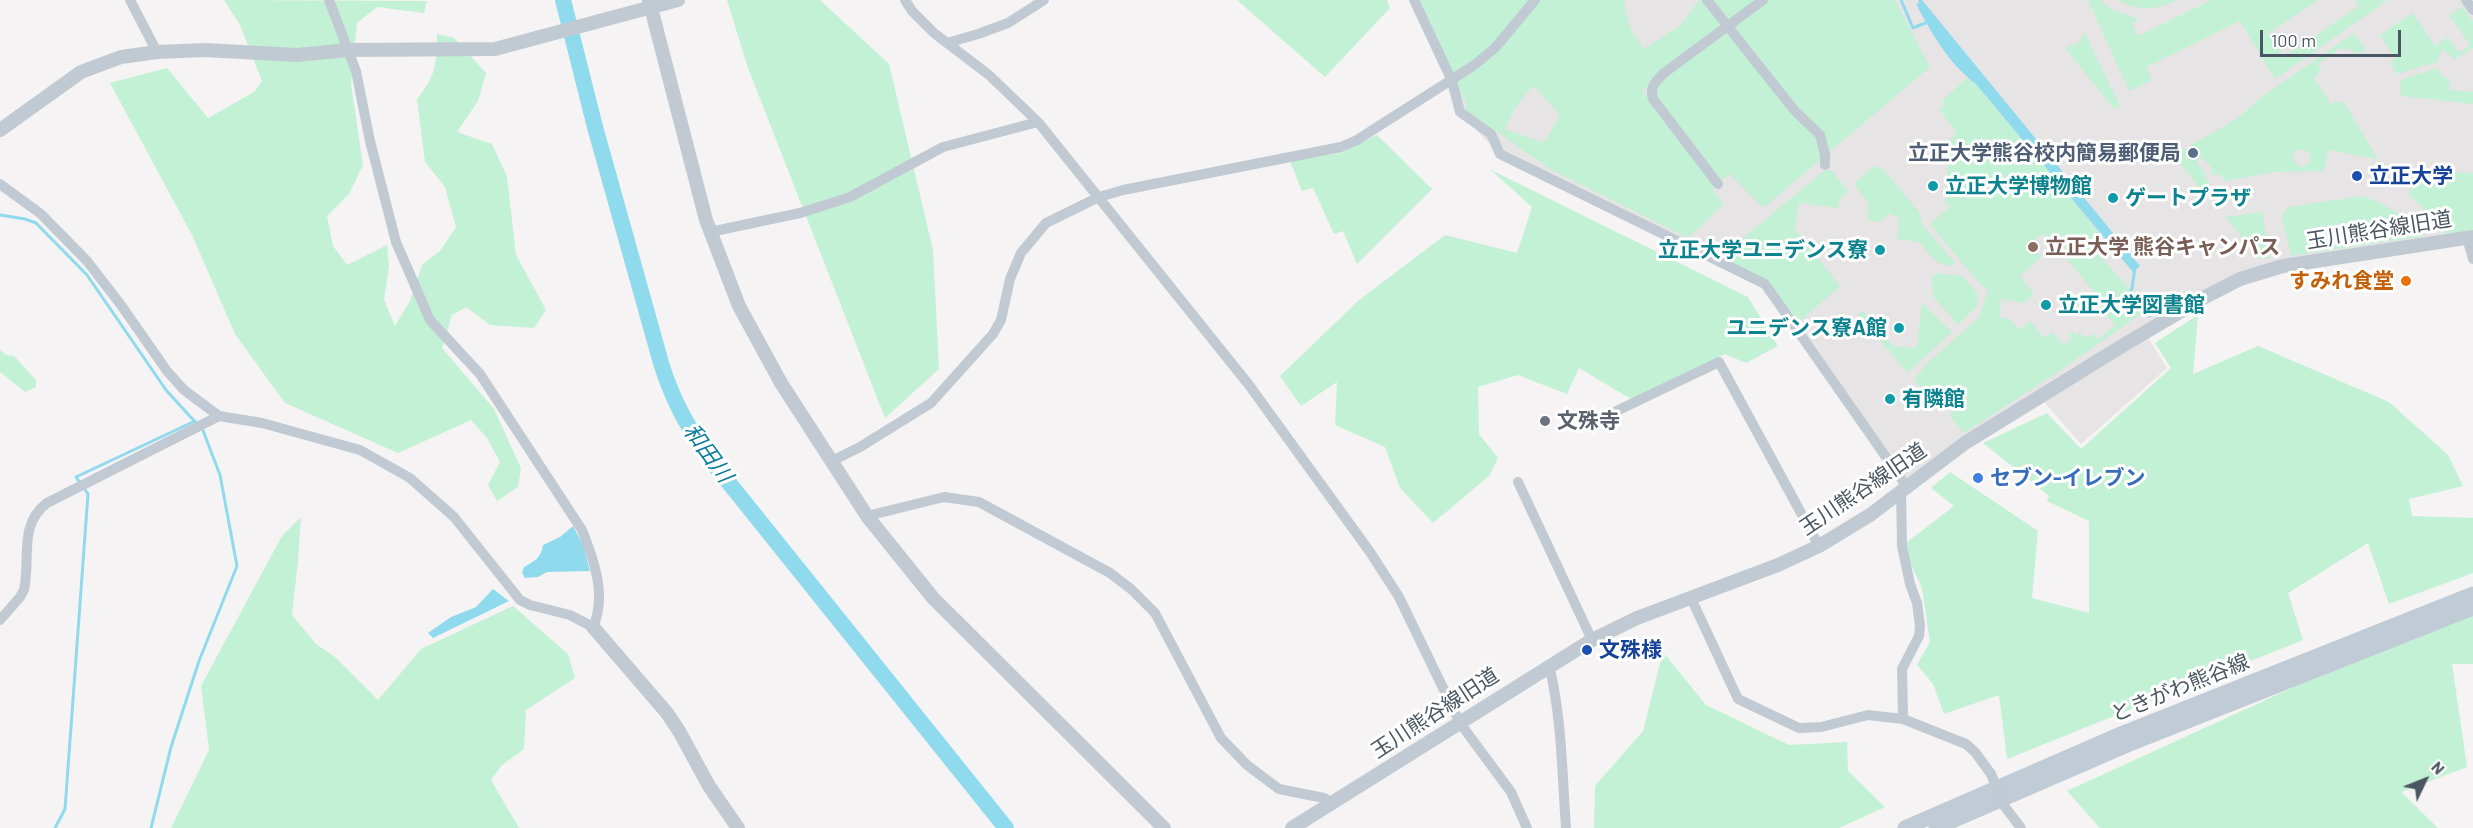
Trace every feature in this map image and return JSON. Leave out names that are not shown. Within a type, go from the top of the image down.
[{"type":"main road","name":"ときがわ熊谷線","points":[[1905,828],[2121,734],[2473,594]]},
{"type":"main road","name":"ときがわ熊谷線","points":[[1936,828],[2127,746],[2473,608]]},
{"type":"street","points":[[130,0],[157,52]]},
{"type":"street","points":[[329,0],[356,71],[370,141],[396,242],[430,320],[480,374],[582,530],[596,574],[599,605],[592,627]]},
{"type":"street","points":[[0,130],[81,72],[121,57],[157,52],[205,50],[297,55],[348,50],[495,49],[650,4],[678,0]]},
{"type":"street","points":[[905,0],[934,33],[988,75],[1038,122],[1176,297],[1249,385],[1370,552],[1399,597],[1460,723],[1511,792],[1527,828]]},
{"type":"street","points":[[948,43],[1008,23],[1044,0]]},
{"type":"street","points":[[1414,0],[1452,81],[1460,112],[1491,134],[1500,154],[1765,284],[1904,488],[1902,546],[1910,584],[1917,603],[1920,626],[1919,636],[1902,669],[1903,719]]},
{"type":"street","points":[[832,461],[860,447],[931,403],[993,334],[1001,320],[1010,279],[1021,253],[1046,223],[1099,197],[1341,147],[1452,81],[1496,48],[1535,0]]},
{"type":"street","points":[[1707,0],[1794,110],[1820,135],[1825,165]]},
{"type":"street","points":[[1718,184],[1653,99],[1651,93],[1654,83],[1664,73],[1763,0]]},
{"type":"street","points":[[2466,0],[2473,10]]},
{"type":"street","points":[[650,4],[694,181],[710,232],[726,276],[762,351],[867,516],[933,598],[1164,828]]},
{"type":"street","points":[[710,232],[800,213],[850,197],[944,147],[1038,122]]},
{"type":"street","points":[[0,184],[41,214],[87,261],[167,371],[184,390],[219,416],[262,423],[360,450],[386,462],[410,478],[454,516],[520,600],[530,605],[570,615],[592,627],[667,713],[709,786],[738,828]]},
{"type":"street","points":[[2470,238],[2473,259]]},
{"type":"street","name":"玉川熊谷線旧道","points":[[1292,828],[1592,640],[1637,618],[1778,565],[1845,531],[1965,443],[2122,346],[2240,279],[2277,267],[2470,238]]},
{"type":"street","points":[[1606,416],[1719,362],[1819,546]]},
{"type":"street","points":[[0,620],[4,611],[20,597],[24,590],[28,533],[31,519],[38,509],[47,502],[219,416]]},
{"type":"street","points":[[1518,482],[1592,640]]},
{"type":"street","points":[[867,516],[944,497],[980,502],[1110,573],[1131,588],[1155,613],[1221,738],[1247,765],[1279,789],[1324,798],[1332,803]]},
{"type":"street","points":[[1691,598],[1738,699],[1799,728],[1821,727],[1868,716],[1903,719],[1966,744],[1976,752],[1991,774],[2005,807],[2021,828]]},
{"type":"street","points":[[1549,665],[1556,693],[1566,828]]},
{"type":"shaded area","name":"立正大学 熊谷キャンパス","points":[[1411,0],[2463,0],[2473,15],[2473,231],[2293,259],[2142,328],[2167,368],[2081,444],[2039,396],[1905,491],[1762,284],[1485,140],[1468,120]]},
{"type":"green space","points":[[224,0],[427,1],[424,13],[377,7],[357,23],[351,84],[363,165],[349,194],[327,216],[333,246],[347,265],[387,245],[389,266],[384,300],[395,326],[410,301],[422,265],[440,251],[456,227],[445,187],[425,162],[417,99],[432,76],[437,34],[454,38],[486,73],[478,101],[457,132],[492,144],[507,176],[516,255],[546,310],[534,328],[490,325],[466,307],[452,315],[442,348],[494,409],[521,468],[518,487],[497,501],[488,485],[500,462],[487,438],[471,420],[398,453],[285,403],[235,334],[192,235],[110,83],[167,68],[208,118],[254,92],[262,81],[240,25]]},
{"type":"green space","points":[[727,0],[820,0],[889,64],[933,250],[939,369],[885,418],[748,68]]},
{"type":"green space","points":[[1237,0],[1387,0],[1390,8],[1325,77]]},
{"type":"green space","points":[[1415,0],[1624,0],[1630,26],[1644,49],[1680,26],[1699,0],[1895,0],[1930,67],[1763,208],[1730,174],[1720,182],[1657,96],[1656,88],[1641,89],[1715,187],[1712,190],[1724,204],[1688,238],[1550,169],[1466,110],[1466,102]],"holes":[[[1534,86],[1560,115],[1545,141],[1542,142],[1505,129],[1517,106]]]},
{"type":"green space","points":[[2088,0],[2101,0],[2110,9],[2139,19],[2132,23],[2138,36],[2212,0],[2318,0],[2268,34],[2284,57],[2359,6],[2355,0],[2388,0],[2275,79],[2240,21],[2146,67],[2152,80],[2129,91]]},
{"type":"green space","points":[[2118,0],[2177,0],[2155,8],[2140,8]]},
{"type":"green space","points":[[2463,7],[2473,22],[2473,48],[2454,59],[2442,49],[2437,62],[2420,65],[2420,67],[2396,74],[2390,63],[2395,58],[2380,35],[2413,13],[2435,46],[2448,37],[2459,53],[2470,45],[2449,15]]},
{"type":"green space","points":[[2354,33],[2366,49],[2359,54],[2354,53],[2350,48],[2345,51],[2342,47],[2317,64],[2321,70],[2314,78],[2331,104],[2343,101],[2378,159],[2328,150],[2324,171],[2274,172],[2225,181],[2219,173],[2215,176],[2211,172],[2213,169],[2201,157],[2196,162],[2206,174],[2204,176],[2209,182],[2200,189],[2177,159],[2178,153],[2238,118],[2259,99]],"holes":[[[2303,149],[2310,154],[2308,164],[2302,167],[2294,162],[2293,156],[2296,151]]]},
{"type":"green space","points":[[2085,34],[2120,106],[2113,108],[2065,48],[2082,41],[2081,37]]},
{"type":"green space","points":[[2437,68],[2443,77],[2449,78],[2450,90],[2473,92],[2473,104],[2401,96],[2400,82]]},
{"type":"green space","points":[[1967,78],[1976,84],[2100,233],[2088,243],[2130,290],[2145,311],[2055,374],[1964,433],[1950,416],[1956,398],[1948,404],[1918,385],[1914,379],[1929,362],[1979,317],[1988,290],[1979,283],[1930,224],[1950,207],[1944,200],[1949,196],[1946,191],[1948,163],[1939,149],[1957,133],[1939,109],[1945,104],[1942,101]],"holes":[[[2043,233],[2052,244],[2054,243],[2100,299],[2096,303],[2115,325],[2099,339],[2094,334],[2084,338],[2080,332],[2076,335],[2073,331],[2069,335],[2072,339],[2064,346],[2052,332],[2044,338],[2030,321],[2019,330],[2010,319],[2000,318],[2001,299],[2024,303],[2034,294],[2020,276],[2041,257],[2035,250],[2030,254],[2025,248]]]},
{"type":"green space","points":[[1377,135],[1432,189],[1357,264],[1343,231],[1334,234],[1313,188],[1302,191],[1290,161],[1340,153]]},
{"type":"green space","points":[[1874,166],[1883,169],[1919,212],[1922,224],[1956,264],[1939,263],[1920,242],[1897,239],[1899,218],[1888,213],[1882,222],[1867,220],[1868,203],[1854,184]]},
{"type":"green space","points":[[1491,170],[1748,297],[1778,346],[1746,363],[1725,354],[1631,399],[1579,368],[1567,394],[1518,375],[1478,387],[1479,434],[1498,458],[1489,476],[1433,523],[1400,488],[1385,447],[1335,425],[1337,382],[1301,406],[1280,376],[1358,301],[1445,235],[1517,253],[1532,207]]},
{"type":"green space","points":[[1825,170],[1831,170],[1848,191],[1839,200],[1838,208],[1799,203],[1795,229],[1840,286],[1799,322],[1769,285],[1718,259]]},
{"type":"green space","points":[[2418,171],[2473,173],[2473,230],[2445,234],[2440,224],[2408,194]]},
{"type":"green space","points":[[2363,196],[2396,212],[2424,236],[2291,256],[2282,216],[2288,207]]},
{"type":"green space","points":[[2262,212],[2270,258],[2260,259],[2225,217]]},
{"type":"green space","points":[[1937,273],[1962,276],[1978,294],[1977,306],[1958,325],[1933,296],[1932,278]]},
{"type":"green space","points":[[1922,303],[1952,332],[1907,373],[1858,314],[1863,311],[1893,346],[1917,348]]},
{"type":"green space","points":[[2198,315],[2193,374],[2258,346],[2389,402],[2448,455],[2463,486],[2409,499],[2412,516],[2473,518],[2473,573],[2389,604],[2368,543],[2288,593],[2303,640],[2007,759],[1999,695],[1944,714],[1933,684],[1917,665],[1930,642],[1922,588],[1902,546],[1954,506],[1931,488],[1950,472],[2038,531],[2032,598],[2089,613],[2089,521],[2047,501],[2049,496],[1983,443],[2047,413],[2081,449],[2171,368],[2155,343]]},
{"type":"green space","points":[[0,350],[6,355],[14,356],[36,380],[36,387],[25,392],[0,372]]},
{"type":"green space","points":[[301,517],[292,615],[316,644],[335,657],[378,700],[421,649],[513,606],[568,654],[575,678],[526,710],[524,749],[502,765],[491,780],[519,828],[171,828],[209,750],[201,686],[282,536]]},
{"type":"green space","points":[[2473,614],[2473,664],[2452,664],[2467,767],[2401,792],[2438,828],[2100,828],[2067,791],[2329,671]]},
{"type":"green space","points":[[1663,652],[1706,705],[1789,745],[1847,742],[1848,771],[1885,807],[1839,828],[1594,828],[1595,786],[1643,731]]},
{"type":"water","points":[[1918,0],[1922,0],[2140,266],[2133,272],[1976,84],[1949,58],[1916,4],[1919,3]]},
{"type":"water","points":[[573,526],[583,545],[590,571],[547,572],[538,577],[525,578],[522,573],[524,567],[537,559],[543,545],[560,537]]},
{"type":"water","points":[[493,589],[509,601],[433,638],[428,633],[451,617],[476,607]]},
{"type":"waterway","name":"和田川","points":[[563,0],[595,127],[661,363],[674,399],[685,420],[705,453],[1006,828]]},
{"type":"waterway","points":[[1901,0],[1913,28],[1928,22]]},
{"type":"waterway","points":[[0,215],[36,223],[87,275],[166,390],[197,424]]},
{"type":"waterway","points":[[2135,268],[2131,294],[2149,316],[2180,298]]},
{"type":"waterway","points":[[55,828],[65,809],[88,494],[76,477],[195,421]]},
{"type":"waterway","points":[[151,828],[171,747],[199,661],[237,566],[220,475],[202,428]]},
{"type":"place","name":"立正大学熊谷校内簡易郵便局","points":[[2193,153]]},
{"type":"place","name":"立正大学","points":[[2357,176]]},
{"type":"place","name":"立正大学博物館","points":[[1933,186]]},
{"type":"place","name":"ゲートプラザ","points":[[2113,198]]},
{"type":"place","name":"立正大学 熊谷キャンパス","points":[[2033,247]]},
{"type":"place","name":"立正大学ユニデンス寮","points":[[1880,250]]},
{"type":"place","name":"すみれ食堂","points":[[2406,281]]},
{"type":"place","name":"立正大学図書館","points":[[2046,305]]},
{"type":"place","name":"ユニデンス寮A館","points":[[1899,328]]},
{"type":"place","name":"有隣館","points":[[1890,399]]},
{"type":"place","name":"文殊寺","points":[[1545,421]]},
{"type":"place","name":"セブン-イレブン","points":[[1978,478]]},
{"type":"place","name":"文殊様","points":[[1587,650]]}]
